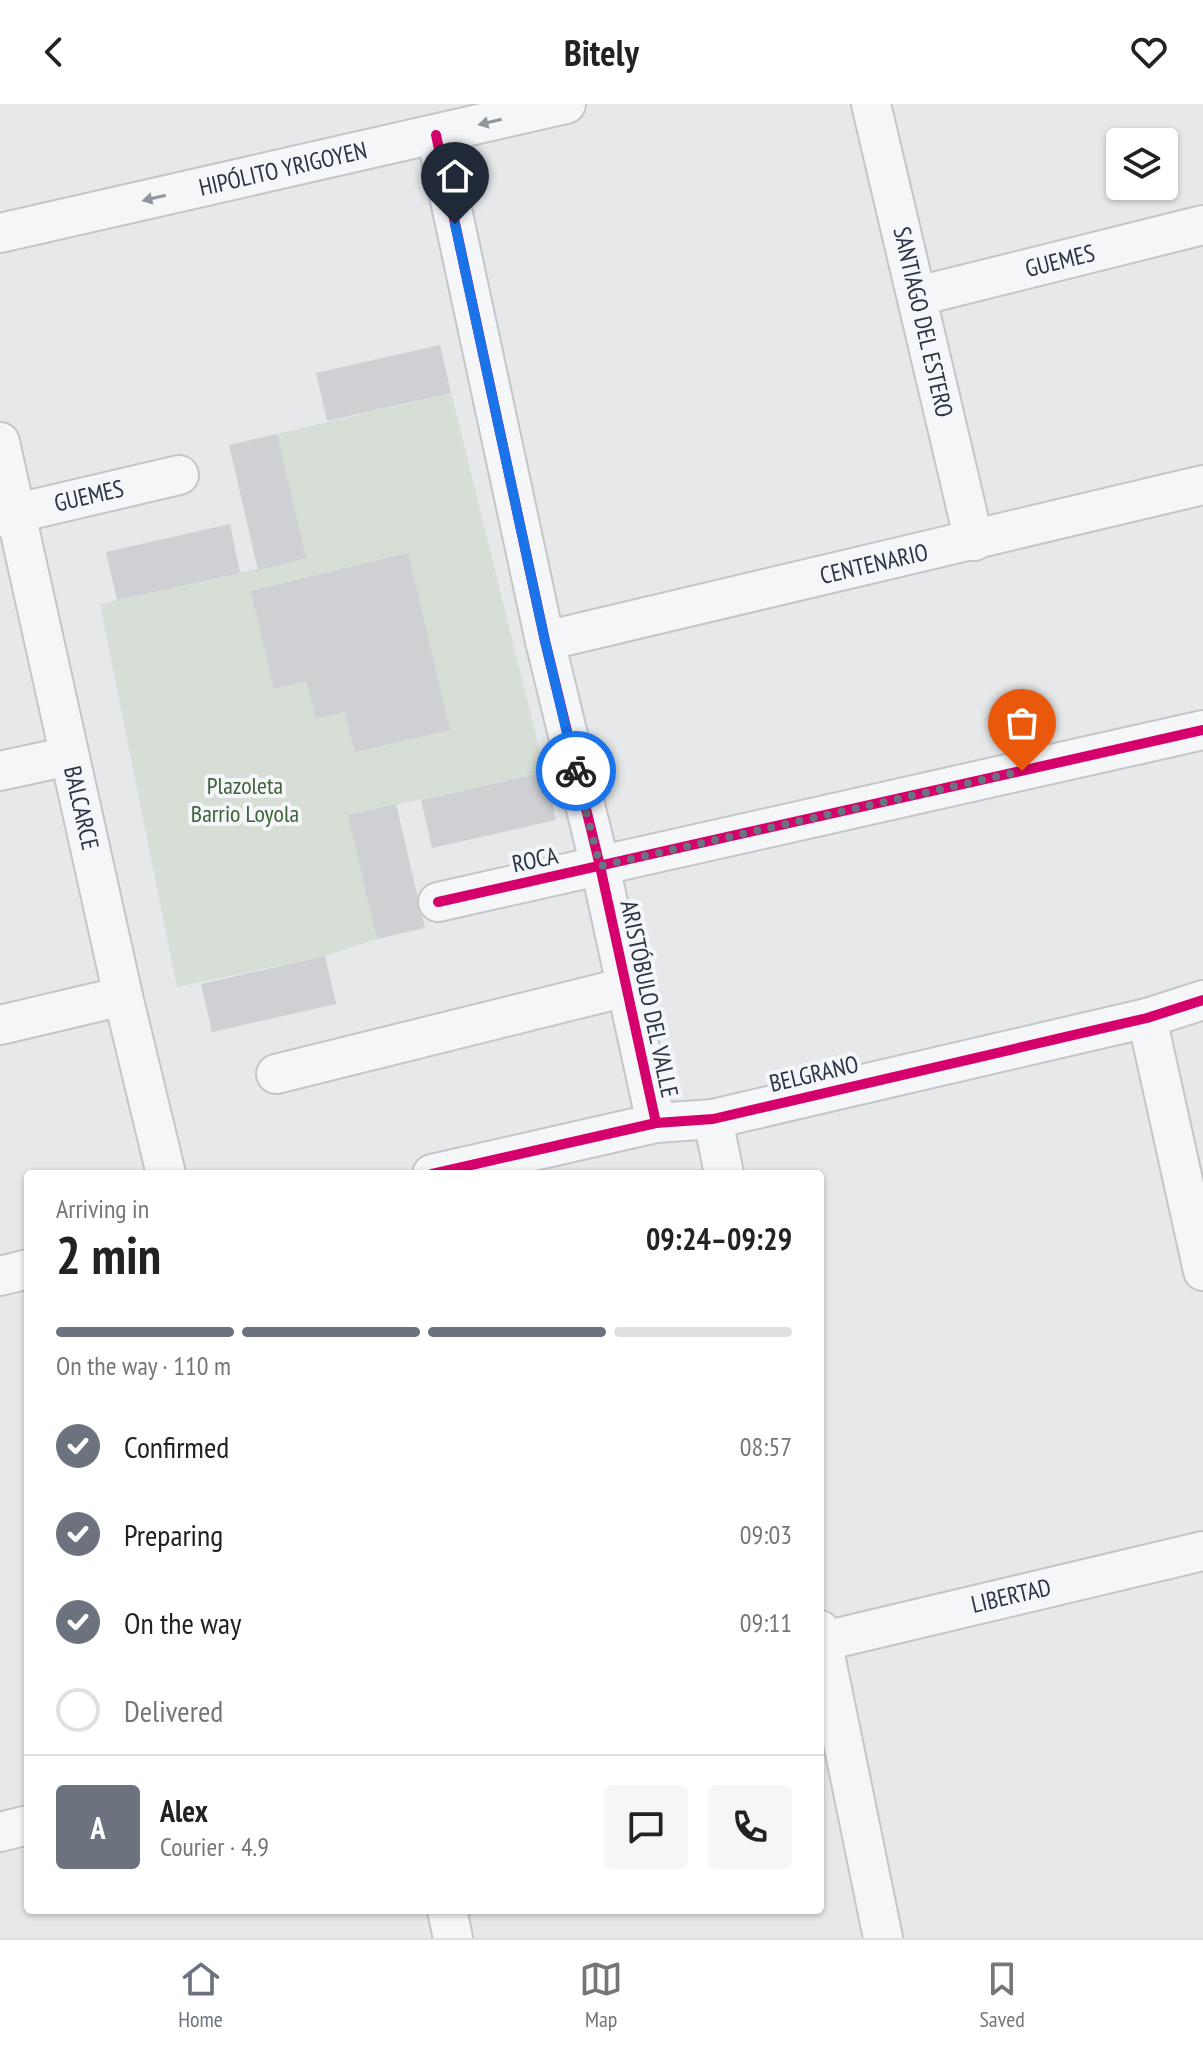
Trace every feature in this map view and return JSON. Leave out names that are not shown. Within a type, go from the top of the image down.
[{"type":"street","name":"HIPÓLITO YRIGOYEN","points":[[0,233],[566,104]]},
{"type":"street","name":"SANTIAGO DEL ESTERO","points":[[871,104],[974,541]]},
{"type":"street","name":"ARISTÓBULO DEL VALLE","points":[[436,135],[545,641],[600,866],[656,1123]]},
{"type":"street","name":"GUEMES","points":[[918,296],[1203,225]]},
{"type":"street","name":"BALCARCE","points":[[0,442],[8,515],[69,756],[165,1170]]},
{"type":"street","name":"GUEMES","points":[[8,515],[179,475]]},
{"type":"street","name":"CENTENARIO","points":[[545,641],[1203,485]]},
{"type":"street","name":"ROCA","points":[[438,902],[1203,730]]},
{"type":"street","points":[[0,771],[69,756]]},
{"type":"street","points":[[276,1074],[626,987]]},
{"type":"street","points":[[0,1025],[123,996]]},
{"type":"street","name":"BELGRANO","points":[[450,1170],[656,1123],[713,1119],[1147,1018],[1203,1000]]},
{"type":"street","points":[[1147,1018],[1203,1271]]},
{"type":"street","points":[[713,1119],[723,1170]]},
{"type":"street","points":[[0,1276],[24,1270]]},
{"type":"street","name":"LIBERTAD","points":[[824,1637],[1203,1551]]},
{"type":"street","points":[[824,1653],[883,1938]]},
{"type":"street","points":[[0,1832],[24,1826]]},
{"type":"street","points":[[448,1914],[453,1938]]},
{"type":"green space","name":"Plazoleta Barrio Loyola","points":[[451,393],[545,772],[349,815],[377,939],[325,956],[177,987],[100,604],[305,558],[277,434]]},
{"type":"building","points":[[440,345],[451,393],[327,421],[316,373]]},
{"type":"building","points":[[277,434],[306,558],[258,570],[229,445]]},
{"type":"building","points":[[230,524],[240,573],[117,600],[106,552]]},
{"type":"building","points":[[408,553],[450,730],[355,752],[345,712],[316,718],[306,681],[274,689],[251,591]]},
{"type":"building","points":[[545,772],[556,820],[432,848],[421,800]]},
{"type":"building","points":[[396,804],[425,928],[377,939],[348,815]]},
{"type":"building","points":[[325,956],[336,1004],[212,1032],[201,984]]},
{"type":"cycle path","points":[[436,135],[545,641],[600,866],[656,1123]]},
{"type":"cycle path","points":[[438,902],[1203,730]]},
{"type":"cycle path","points":[[450,1170],[656,1123],[713,1119],[1147,1018],[1203,1000]]},
{"type":"way so far","points":[[576,771],[600,866],[1022,771]]},
{"type":"route","points":[[455,224],[576,771]]}]
